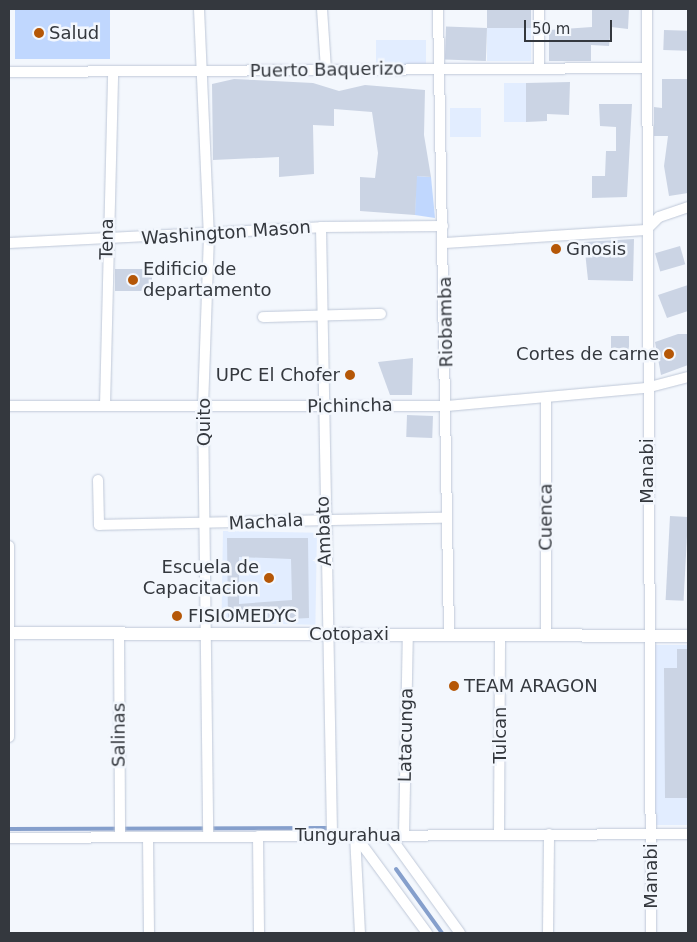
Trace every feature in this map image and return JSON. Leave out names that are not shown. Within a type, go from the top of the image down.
[{"type":"street","name":"Quito","points":[[199,9],[200,71],[209,235],[203,408],[208,836]]},
{"type":"street","points":[[322,9],[326,70]]},
{"type":"street","name":"Riobamba","points":[[438,9],[445,243],[449,635]]},
{"type":"street","points":[[539,9],[539,69]]},
{"type":"street","name":"Manabi","points":[[647,9],[645,68],[646,230],[650,344],[646,388],[651,933]]},
{"type":"street","name":"Puerto Baquerizo","points":[[9,72],[645,68]]},
{"type":"street","name":"Tena","points":[[105,406],[107,240],[113,72]]},
{"type":"street","points":[[445,243],[646,230],[659,217],[688,207]]},
{"type":"street","name":"Washington Mason","points":[[9,243],[209,235],[321,227],[443,226]]},
{"type":"street","name":"Ambato","points":[[321,227],[321,407],[332,835]]},
{"type":"street","points":[[262,317],[381,314]]},
{"type":"street","name":"Pichincha","points":[[9,406],[203,408],[447,406],[546,399],[646,388],[688,376]]},
{"type":"street","name":"Cuenca","points":[[546,399],[546,636]]},
{"type":"street","name":"Machala","points":[[98,480],[100,525],[447,518]]},
{"type":"street","points":[[9,546],[9,737]]},
{"type":"street","name":"Cotopaxi","points":[[10,633],[688,636]]},
{"type":"street","name":"Salinas","points":[[119,633],[120,836]]},
{"type":"street","name":"Latacunga","points":[[404,835],[408,635]]},
{"type":"street","name":"Tulcan","points":[[499,834],[500,636]]},
{"type":"street","points":[[548,933],[549,834]]},
{"type":"street","name":"Tungurahua","points":[[9,838],[688,834]]},
{"type":"street","points":[[355,835],[360,933]]},
{"type":"street","points":[[355,835],[427,933]]},
{"type":"street","points":[[389,835],[460,933]]},
{"type":"street","points":[[258,836],[258,933]]},
{"type":"street","points":[[148,837],[149,933]]},
{"type":"shaded area","points":[[15,9],[110,9],[110,59],[15,59]]},
{"type":"shaded area","points":[[487,28],[531,28],[531,61],[487,61]]},
{"type":"shaded area","points":[[376,40],[426,40],[426,67],[376,67]]},
{"type":"shaded area","points":[[504,83],[526,83],[526,122],[504,122]]},
{"type":"shaded area","points":[[450,108],[481,108],[481,137],[450,137]]},
{"type":"shaded area","points":[[416,176],[431,177],[435,218],[415,215]]},
{"type":"shaded area","name":"Escuela de Capacitacion","points":[[223,531],[317,533],[315,625],[221,623]]},
{"type":"shaded area","points":[[655,645],[688,645],[688,825],[655,825]]},
{"type":"building","points":[[487,9],[531,9],[531,28],[487,28]]},
{"type":"building","points":[[592,9],[629,9],[628,29],[611,27],[609,46],[591,45],[591,61],[549,61],[549,30],[592,27]]},
{"type":"building","points":[[446,27],[487,28],[486,61],[445,60]]},
{"type":"building","points":[[664,30],[688,31],[687,51],[663,50]]},
{"type":"building","points":[[234,79],[313,83],[339,91],[365,85],[425,90],[424,135],[431,177],[417,176],[415,215],[360,211],[360,177],[375,178],[378,153],[372,112],[334,109],[334,126],[313,125],[314,174],[279,177],[279,157],[213,160],[212,84]]},
{"type":"building","points":[[662,79],[688,79],[688,193],[669,196],[664,166],[668,136],[654,136],[654,107],[662,108]]},
{"type":"building","points":[[570,82],[569,115],[547,114],[547,121],[526,122],[526,83]]},
{"type":"building","points":[[599,104],[632,104],[627,197],[592,198],[592,176],[605,176],[606,151],[616,151],[616,127],[600,126]]},
{"type":"building","points":[[634,239],[633,281],[588,280],[584,242]]},
{"type":"building","points":[[680,246],[685,264],[660,271],[655,253]]},
{"type":"building","name":"Edificio de departamento","points":[[115,269],[152,269],[152,291],[115,291]]},
{"type":"building","points":[[688,285],[688,311],[667,318],[658,295]]},
{"type":"building","name":"Cortes de carne","points":[[678,334],[688,334],[688,365],[661,375],[655,342]]},
{"type":"building","points":[[611,336],[629,336],[629,354],[611,354]]},
{"type":"building","points":[[413,358],[412,395],[390,395],[378,362]]},
{"type":"building","points":[[407,415],[433,416],[432,438],[406,437]]},
{"type":"building","points":[[670,516],[688,517],[684,601],[666,600]]},
{"type":"building","points":[[227,538],[308,538],[309,618],[228,622]],"holes":[[[239,557],[291,559],[292,600],[239,604]]]},
{"type":"building","points":[[677,649],[688,649],[688,798],[665,798],[664,668],[677,668]]},
{"type":"waterway","points":[[9,829],[331,828]]},
{"type":"waterway","points":[[396,869],[442,933]]},
{"type":"place","name":"Salud","points":[[39,33]]},
{"type":"place","name":"Gnosis","points":[[556,249]]},
{"type":"place","name":"Edificio de departamento","points":[[133,280]]},
{"type":"place","name":"Cortes de carne","points":[[669,354]]},
{"type":"place","name":"UPC El Chofer","points":[[350,375]]},
{"type":"place","name":"Escuela de Capacitacion","points":[[269,578]]},
{"type":"place","name":"FISIOMEDYC","points":[[177,616]]},
{"type":"place","name":"TEAM ARAGON","points":[[454,686]]}]
